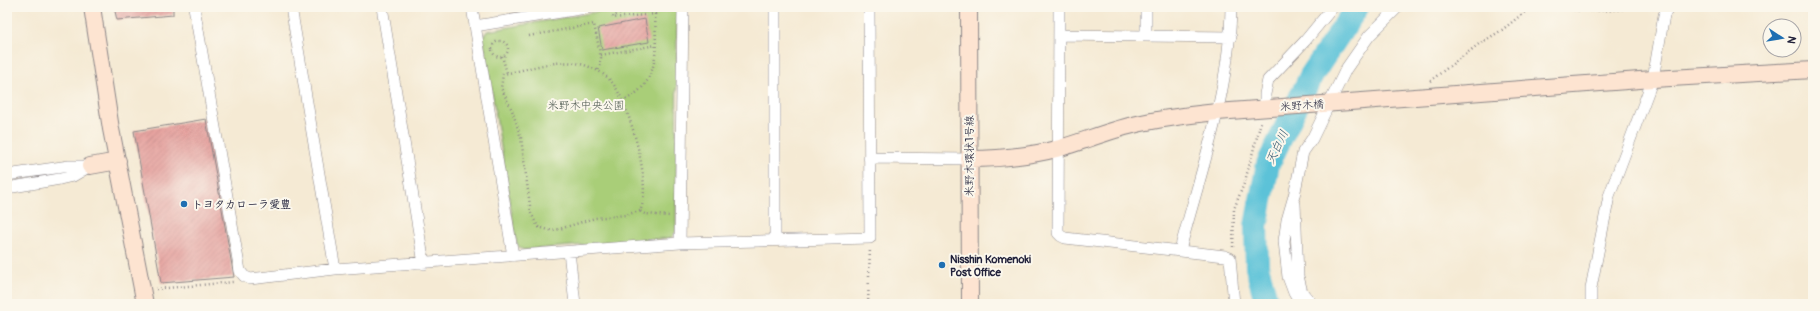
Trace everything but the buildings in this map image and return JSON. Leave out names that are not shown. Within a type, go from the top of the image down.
[{"type":"street","points":[[92,7],[111,129],[143,297]]},
{"type":"street","points":[[194,7],[240,271],[244,276],[250,279],[335,269],[424,264],[680,243],[870,238],[868,158],[869,7]]},
{"type":"street","points":[[291,7],[335,269]]},
{"type":"street","points":[[382,7],[424,264]]},
{"type":"street","points":[[472,7],[513,256]]},
{"type":"street","points":[[475,26],[592,7]]},
{"type":"street","points":[[680,243],[683,7]]},
{"type":"street","points":[[775,7],[775,240]]},
{"type":"street","name":"米野木環状1号線","points":[[969,7],[970,304]]},
{"type":"street","points":[[1060,7],[1058,233],[1060,236],[1180,250],[1230,258],[1234,304]]},
{"type":"street","points":[[1146,7],[1146,35]]},
{"type":"street","points":[[1180,250],[1217,112],[1230,38],[1231,7]]},
{"type":"street","points":[[1269,107],[1265,94],[1268,80],[1305,41],[1333,7]]},
{"type":"street","points":[[1300,304],[1288,277],[1284,241],[1287,220],[1294,196],[1303,152],[1312,139],[1346,68],[1370,36],[1398,7]]},
{"type":"street","points":[[1591,304],[1591,288],[1609,196],[1653,79],[1664,15],[1668,7]]},
{"type":"street","points":[[1059,35],[1146,35],[1230,38]]},
{"type":"street","name":"米野木橋","points":[[969,159],[995,159],[1058,148],[1138,124],[1168,118],[1217,112],[1653,79],[1813,70]]},
{"type":"street","points":[[868,158],[969,159]]},
{"type":"street","points":[[7,175],[69,166],[90,166],[118,161]]},
{"type":"street","points":[[7,188],[60,180],[73,176],[90,166]]},
{"type":"street","points":[[1294,196],[1298,276],[1302,292],[1312,304]]},
{"type":"street","points":[[569,252],[574,304]]},
{"type":"path","points":[[640,7],[613,16],[613,18],[655,14]]},
{"type":"path","points":[[622,101],[637,93],[648,79],[656,59],[654,7]]},
{"type":"path","points":[[1423,96],[1423,90],[1429,82],[1479,44],[1502,30],[1531,7]]},
{"type":"path","points":[[1558,7],[1572,10],[1603,11],[1642,7]]},
{"type":"path","points":[[529,36],[594,24],[601,55],[601,63],[598,72]]},
{"type":"path","points":[[497,41],[505,42],[507,45],[508,51],[502,56],[496,56],[492,50],[492,46],[497,41]]},
{"type":"path","points":[[601,55],[656,45]]},
{"type":"path","points":[[502,56],[507,73]]},
{"type":"path","points":[[640,211],[645,198],[639,156],[631,123],[617,89],[611,81],[584,65],[563,63],[503,74],[501,88],[512,110],[521,138],[531,213],[538,227],[553,231],[595,218],[625,215],[640,211],[645,214],[681,217]]},
{"type":"path","points":[[1231,263],[1234,258],[1232,231],[1234,209],[1245,181],[1269,107]]},
{"type":"path","points":[[868,304],[870,238]]},
{"type":"path","points":[[143,297],[236,281],[244,276]]},
{"type":"green space","name":"米野木中央公園","points":[[624,7],[677,7],[676,232],[671,238],[523,250],[517,245],[483,37],[487,31]]},
{"type":"waterway","name":"天白川","points":[[1267,304],[1257,267],[1256,226],[1268,164],[1311,76],[1357,7]]},
{"type":"place","name":"トヨタカローラ愛豊","points":[[184,204]]},
{"type":"place","name":"Nisshin Komenoki Post Office","points":[[942,265]]}]
